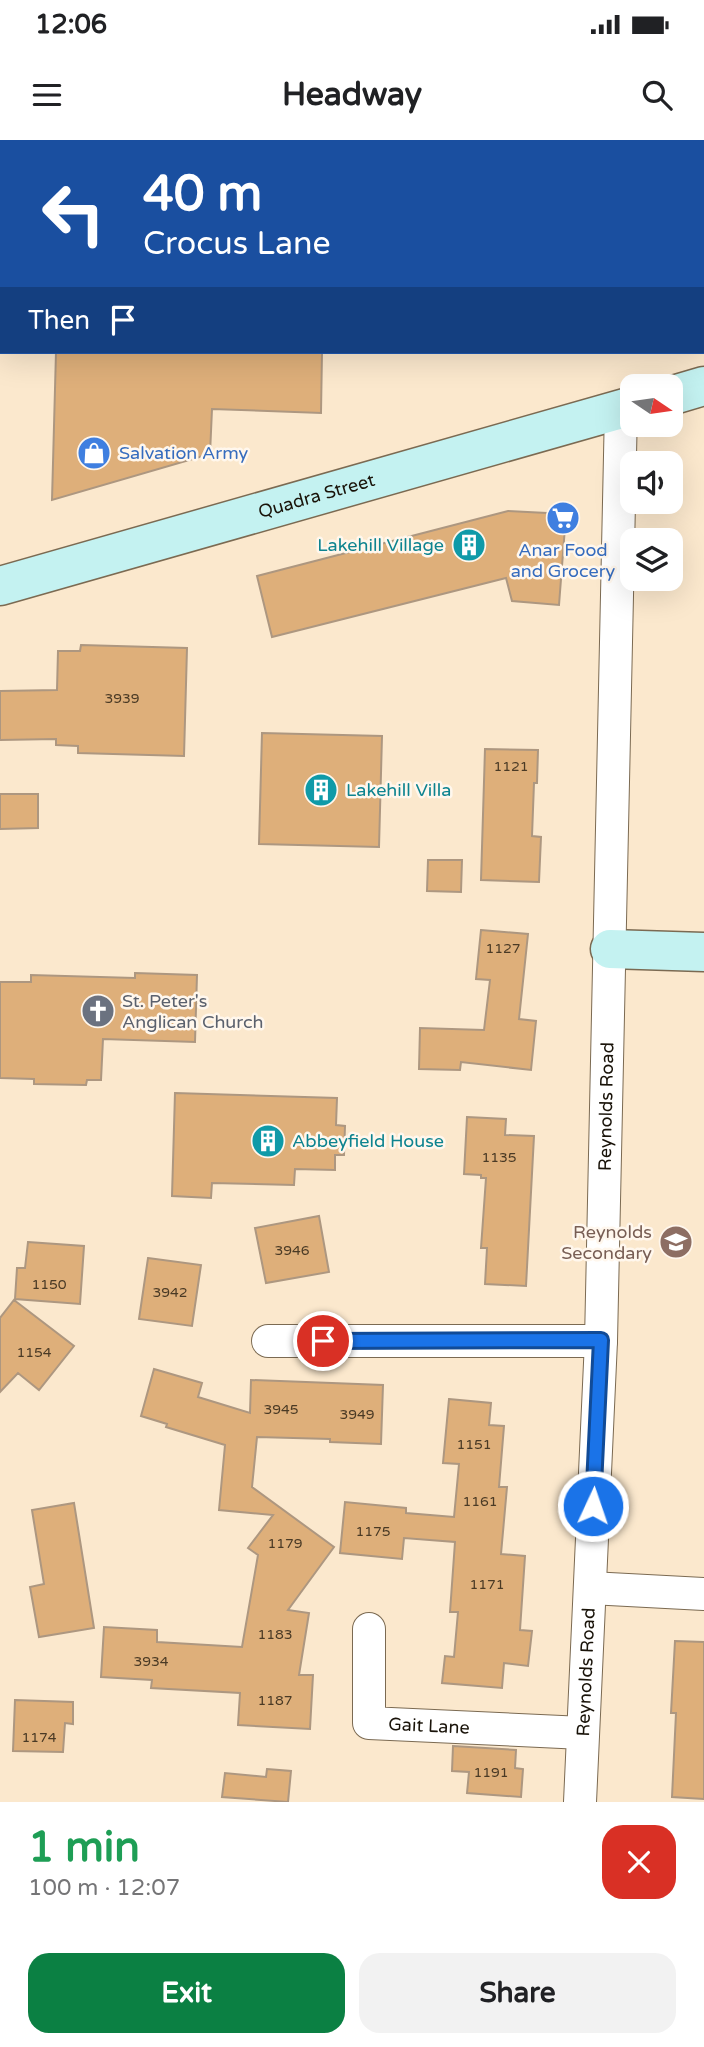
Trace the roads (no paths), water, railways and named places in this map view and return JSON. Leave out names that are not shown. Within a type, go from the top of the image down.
[{"type":"main road","points":[[683,392],[704,386]]},
{"type":"main road","name":"Quadra Street","points":[[0,586],[620,410]]},
{"type":"main road","points":[[610,949],[704,952]]},
{"type":"street","name":"Reynolds Road","points":[[580,1802],[601,1340],[625,438]]},
{"type":"street","points":[[268,1341],[601,1340]]},
{"type":"street","points":[[590,1588],[704,1594]]},
{"type":"street","name":"Gait Lane","points":[[369,1629],[369,1723],[583,1733]]},
{"type":"place","name":"Salvation Army","points":[[94,453]]},
{"type":"place","name":"Anar Food and Grocery","points":[[563,518]]},
{"type":"place","name":"Lakehill Village","points":[[469,545]]},
{"type":"place","name":"Lakehill Villa","points":[[321,790]]},
{"type":"place","name":"St. Peter's Anglican Church","points":[[98,1011]]},
{"type":"place","name":"Abbeyfield House","points":[[268,1141]]},
{"type":"place","name":"Reynolds Secondary","points":[[676,1242]]}]
